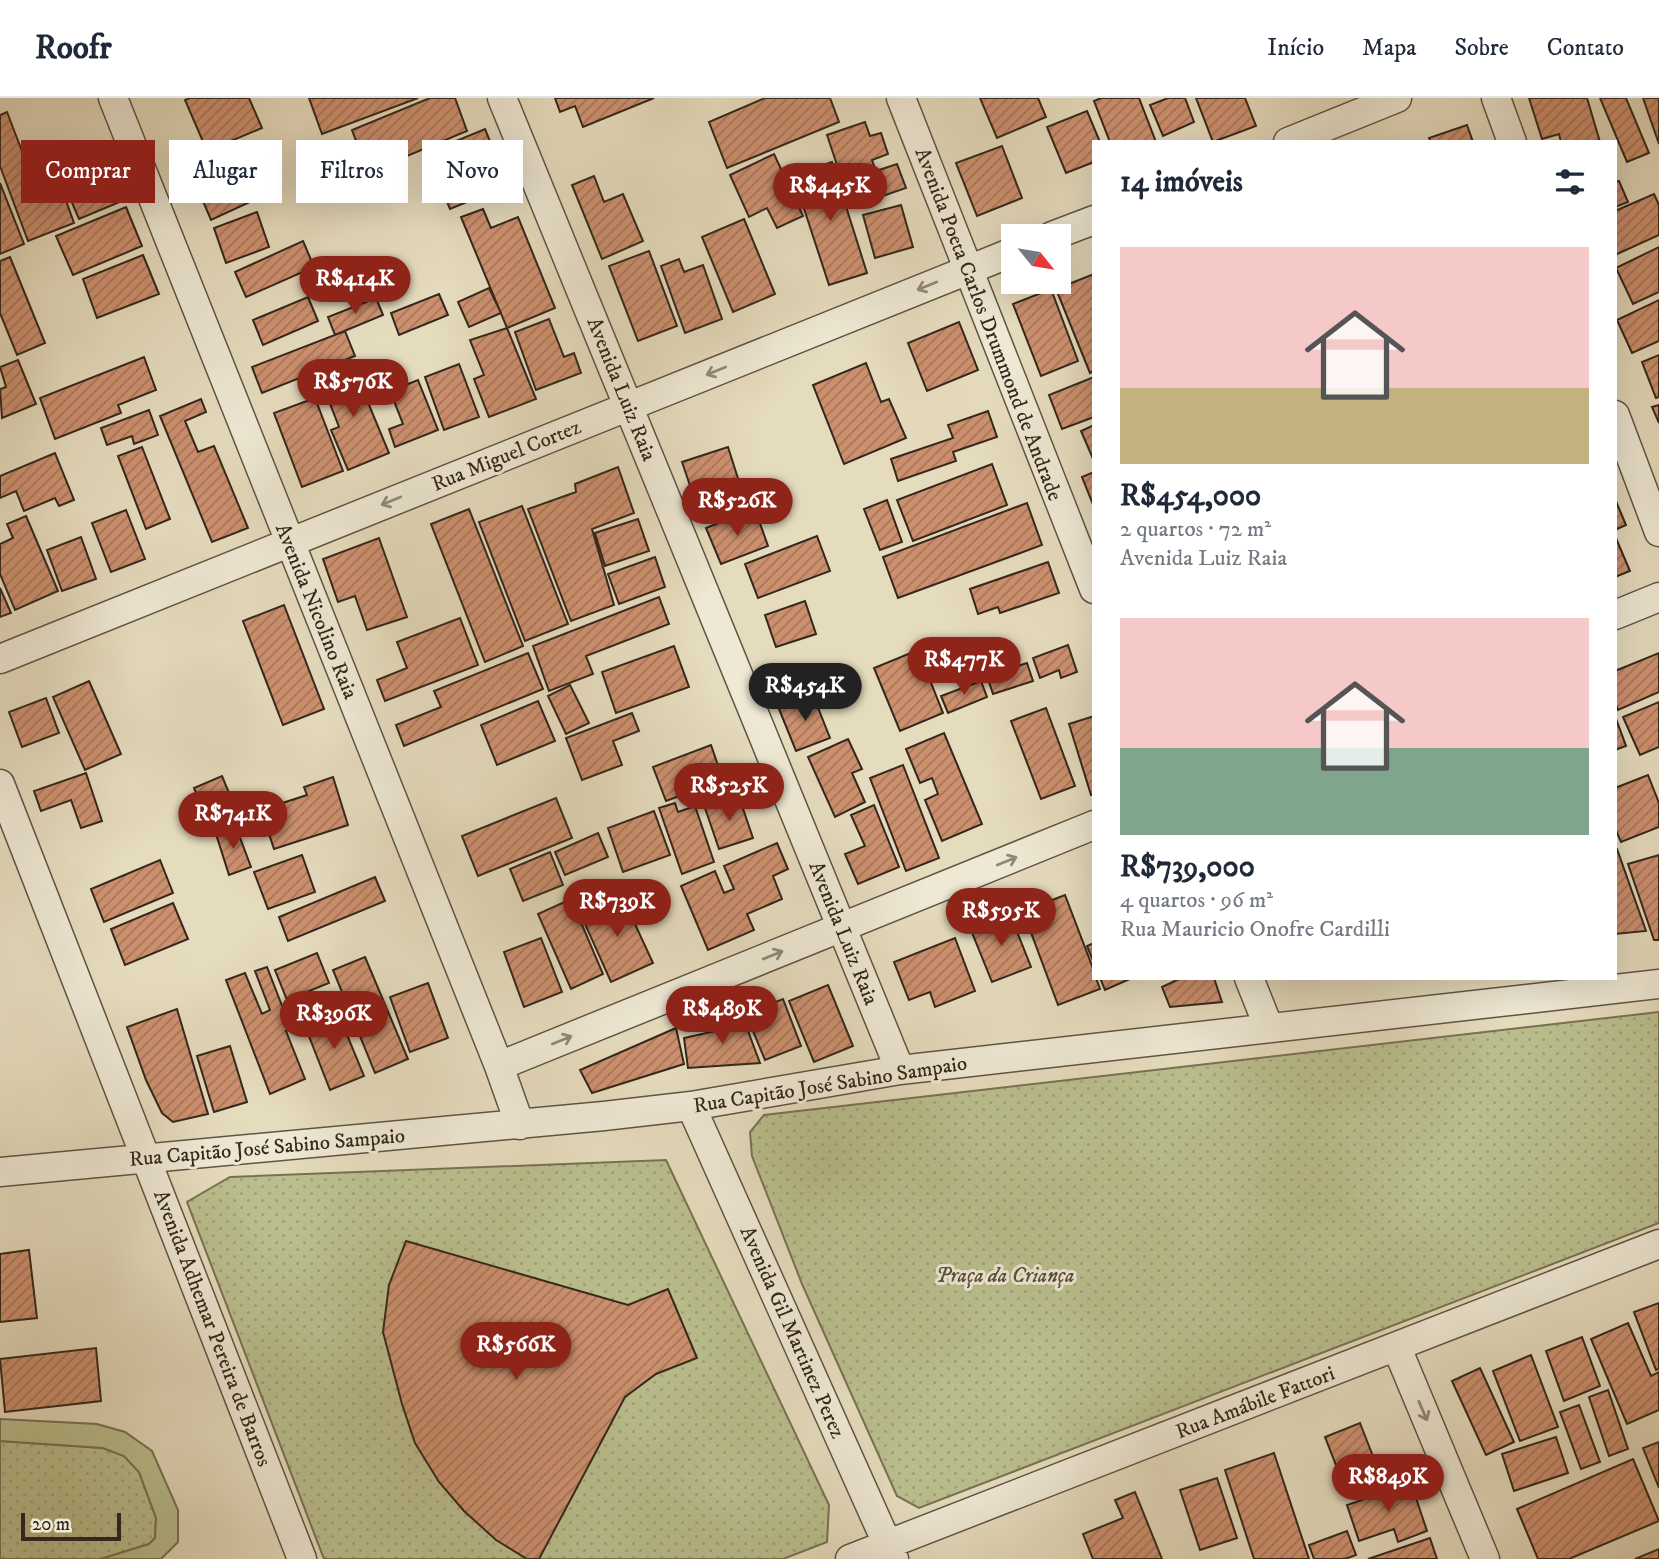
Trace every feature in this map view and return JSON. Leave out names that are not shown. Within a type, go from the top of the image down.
[{"type":"street","name":"Avenida Nicolino Raia","points":[[113,98],[499,1066],[520,1125]]},
{"type":"street","name":"Avenida Luiz Raia","points":[[502,98],[900,1070]]},
{"type":"street","name":"Avenida Poeta Carlos Drummond de Andrade","points":[[901,98],[1092,584]]},
{"type":"street","points":[[1293,140],[1397,98]]},
{"type":"street","points":[[1496,98],[1511,140]]},
{"type":"street","points":[[1071,229],[1092,221]]},
{"type":"street","name":"Rua Miguel Cortez","points":[[0,659],[1001,257]]},
{"type":"street","points":[[1617,420],[1659,532]]},
{"type":"street","points":[[1617,614],[1659,597]]},
{"type":"street","name":"Avenida Adhemar Pereira de Barros","points":[[0,784],[302,1559]]},
{"type":"street","points":[[499,1066],[1092,826]]},
{"type":"street","points":[[1250,980],[1269,1028]]},
{"type":"street","name":"Rua Capitão José Sabino Sampaio","points":[[0,1172],[520,1125],[691,1106],[900,1070],[1659,984]]},
{"type":"street","name":"Avenida Gil Martinez Perez","points":[[691,1106],[890,1551]]},
{"type":"street","name":"Rua Amábile Fattori","points":[[850,1559],[890,1551],[1659,1244]]},
{"type":"street","points":[[1397,1348],[1485,1559]]},
{"type":"green space","name":"Praça da Criança","points":[[1659,1012],[1659,1223],[919,1508],[897,1496],[802,1284],[752,1156],[750,1132],[764,1115]]},
{"type":"green space","points":[[666,1160],[829,1505],[827,1542],[783,1559],[324,1559],[187,1202],[230,1177]]},
{"type":"green space","points":[[0,1419],[97,1424],[125,1432],[152,1451],[178,1510],[178,1542],[161,1559],[101,1559],[149,1544],[155,1538],[156,1518],[139,1472],[124,1456],[103,1448],[0,1441]]},
{"type":"green space","points":[[0,1441],[103,1448],[124,1456],[139,1472],[156,1518],[155,1538],[149,1544],[101,1559],[0,1559]]},
{"type":"building","points":[[249,98],[262,128],[233,140],[202,140],[185,100]]},
{"type":"building","points":[[309,98],[418,98],[322,134]]},
{"type":"building","points":[[430,98],[455,98],[467,131],[445,140],[422,140],[422,150],[408,156],[408,140],[356,140],[352,130]]},
{"type":"building","points":[[555,98],[654,98],[583,127],[575,106],[560,112]]},
{"type":"building","points":[[765,98],[830,98],[839,122],[727,168],[709,122]]},
{"type":"building","points":[[980,98],[1038,98],[1046,117],[997,138]]},
{"type":"building","points":[[1101,98],[1139,98],[1155,140],[1109,140],[1094,101]]},
{"type":"building","points":[[1168,98],[1185,98],[1194,122],[1163,136],[1150,105]]},
{"type":"building","points":[[1196,98],[1245,98],[1256,126],[1212,140]]},
{"type":"building","points":[[1529,98],[1587,98],[1599,140],[1560,140],[1559,134],[1542,139]]},
{"type":"building","points":[[1600,98],[1626,98],[1649,153],[1627,162]]},
{"type":"building","points":[[1643,98],[1659,98],[1659,144]]},
{"type":"building","points":[[1087,111],[1099,140],[1092,140],[1092,163],[1066,173],[1047,127]]},
{"type":"building","points":[[7,112],[21,149],[21,203],[67,203],[74,223],[28,241],[0,166],[0,115]]},
{"type":"building","points":[[865,122],[870,136],[881,133],[888,154],[872,160],[876,171],[897,164],[906,188],[851,207],[827,135]]},
{"type":"building","points":[[1467,125],[1472,140],[1430,140],[1429,138]]},
{"type":"building","points":[[485,129],[489,140],[458,140]]},
{"type":"building","points":[[1002,146],[1022,198],[977,216],[956,163]]},
{"type":"building","points":[[774,154],[803,216],[777,228],[767,208],[749,217],[730,175]]},
{"type":"building","points":[[832,162],[867,273],[829,285],[793,175]]},
{"type":"building","points":[[594,176],[604,202],[623,194],[643,241],[602,259],[572,185]]},
{"type":"building","points":[[1617,182],[1628,202],[1617,206]]},
{"type":"building","points":[[0,183],[24,244],[0,254]]},
{"type":"building","points":[[1654,194],[1659,205],[1659,235],[1617,254],[1617,210]]},
{"type":"building","points":[[72,203],[117,203],[79,219]]},
{"type":"building","points":[[204,203],[248,203],[211,220]]},
{"type":"building","points":[[448,203],[465,203],[450,209]]},
{"type":"building","points":[[901,205],[913,247],[875,258],[863,215]]},
{"type":"building","points":[[126,207],[142,246],[73,275],[56,236]]},
{"type":"building","points":[[483,209],[491,228],[518,217],[555,308],[507,328],[461,217]]},
{"type":"building","points":[[257,212],[269,247],[226,263],[214,228]]},
{"type":"building","points":[[744,219],[775,294],[733,312],[702,237]]},
{"type":"building","points":[[303,241],[314,267],[246,297],[235,272]]},
{"type":"building","points":[[1659,247],[1659,292],[1633,304],[1617,268]]},
{"type":"building","points":[[649,251],[677,326],[638,341],[609,266]]},
{"type":"building","points":[[143,255],[159,294],[97,318],[83,279]]},
{"type":"building","points":[[10,257],[45,343],[17,355],[0,313],[0,261]]},
{"type":"building","points":[[679,259],[684,272],[703,265],[722,319],[685,333],[661,266]]},
{"type":"building","points":[[1092,275],[1092,372],[1090,373],[1058,294],[1071,294],[1071,283]]},
{"type":"building","points":[[489,288],[501,313],[469,327],[458,302]]},
{"type":"building","points":[[439,294],[448,315],[399,335],[391,313]]},
{"type":"building","points":[[1038,294],[1053,294],[1078,361],[1041,376],[1013,304]]},
{"type":"building","points":[[308,297],[318,321],[263,345],[253,320]]},
{"type":"building","points":[[376,298],[383,315],[335,335],[328,317]]},
{"type":"building","points":[[1659,300],[1659,341],[1632,353],[1617,320]]},
{"type":"building","points":[[549,319],[564,357],[574,353],[581,373],[536,390],[515,332]]},
{"type":"building","points":[[959,322],[978,370],[927,391],[908,343]]},
{"type":"building","points":[[507,328],[536,399],[489,417],[474,379],[484,375],[470,340]]},
{"type":"building","points":[[345,331],[355,356],[262,393],[252,367]]},
{"type":"building","points":[[1659,355],[1659,397],[1656,398],[1642,362]]},
{"type":"building","points":[[144,357],[156,390],[118,405],[121,413],[55,439],[40,398]]},
{"type":"building","points":[[18,360],[36,404],[2,418],[0,389],[6,387],[0,367]]},
{"type":"building","points":[[866,363],[881,402],[889,399],[906,438],[844,464],[813,385]]},
{"type":"building","points":[[352,364],[389,453],[348,470],[331,430],[339,427],[320,378]]},
{"type":"building","points":[[459,364],[479,417],[444,430],[425,377]]},
{"type":"building","points":[[1092,378],[1092,418],[1062,429],[1049,395]]},
{"type":"building","points":[[418,380],[438,430],[395,447],[389,429],[403,424],[390,391]]},
{"type":"building","points":[[315,398],[343,471],[302,487],[274,413]]},
{"type":"building","points":[[201,399],[206,412],[185,421],[198,452],[214,446],[248,528],[212,542],[160,416]]},
{"type":"building","points":[[1659,405],[1659,423],[1652,407]]},
{"type":"building","points":[[149,410],[158,435],[134,444],[132,436],[107,445],[101,428]]},
{"type":"building","points":[[988,411],[997,437],[953,452],[956,461],[898,481],[891,459],[953,438],[948,425]]},
{"type":"building","points":[[1092,426],[1092,456],[1081,431]]},
{"type":"building","points":[[142,447],[170,519],[146,529],[118,456]]},
{"type":"building","points":[[728,447],[742,491],[697,506],[682,462]]},
{"type":"building","points":[[55,453],[74,500],[59,506],[55,498],[24,511],[16,491],[0,498],[0,476]]},
{"type":"building","points":[[992,464],[1007,505],[913,541],[897,500]]},
{"type":"building","points":[[618,467],[634,513],[592,529],[614,605],[571,621],[528,509],[576,492],[575,484]]},
{"type":"building","points":[[1092,473],[1092,502],[1082,477]]},
{"type":"building","points":[[887,500],[902,542],[880,550],[864,509]]},
{"type":"building","points":[[1027,503],[1042,545],[898,598],[883,557]]},
{"type":"building","points":[[1617,504],[1626,525],[1617,529]]},
{"type":"building","points":[[522,506],[568,624],[525,641],[479,522]]},
{"type":"building","points":[[469,509],[523,646],[485,662],[431,524]]},
{"type":"building","points":[[126,510],[145,559],[111,572],[92,523]]},
{"type":"building","points":[[757,515],[768,546],[721,564],[706,528],[733,517],[736,524]]},
{"type":"building","points":[[26,516],[58,591],[15,610],[0,574],[0,544],[13,538],[7,524]]},
{"type":"building","points":[[638,519],[649,551],[605,566],[595,533]]},
{"type":"building","points":[[817,536],[830,571],[758,598],[745,564]]},
{"type":"building","points":[[81,537],[96,579],[62,591],[47,550]]},
{"type":"building","points":[[379,538],[407,617],[367,630],[355,596],[338,602],[323,559]]},
{"type":"building","points":[[1617,541],[1630,571],[1617,576]]},
{"type":"building","points":[[655,557],[665,587],[619,604],[608,574]]},
{"type":"building","points":[[1048,562],[1059,593],[1000,613],[998,607],[978,614],[970,589]]},
{"type":"building","points":[[0,588],[11,613],[0,617]]},
{"type":"building","points":[[659,597],[669,624],[586,656],[593,674],[549,691],[533,646]]},
{"type":"building","points":[[805,601],[816,634],[776,647],[765,615]]},
{"type":"building","points":[[284,605],[324,709],[283,725],[243,621]]},
{"type":"building","points":[[460,618],[478,665],[385,701],[377,680],[407,668],[397,642]]},
{"type":"building","points":[[1068,645],[1077,672],[1061,678],[1059,670],[1040,678],[1033,658]]},
{"type":"building","points":[[674,646],[689,687],[616,713],[602,672]]},
{"type":"building","points":[[918,650],[943,713],[900,731],[874,668]]},
{"type":"building","points":[[528,653],[543,689],[404,746],[396,725],[441,707],[434,691]]},
{"type":"building","points":[[1659,653],[1659,692],[1618,710],[1617,670]]},
{"type":"building","points":[[1027,663],[1033,681],[993,694],[987,676]]},
{"type":"building","points":[[89,681],[121,754],[85,770],[53,697]]},
{"type":"building","points":[[981,681],[987,697],[948,713],[941,696]]},
{"type":"building","points":[[570,685],[589,723],[566,734],[548,696]]},
{"type":"building","points":[[813,695],[830,738],[796,751],[779,709]]},
{"type":"building","points":[[46,698],[59,733],[22,747],[9,712]]},
{"type":"building","points":[[538,701],[555,741],[497,765],[481,725]]},
{"type":"building","points":[[1659,702],[1659,747],[1640,755],[1623,717]]},
{"type":"building","points":[[1046,708],[1075,786],[1041,799],[1011,721]]},
{"type":"building","points":[[632,713],[639,731],[613,741],[622,765],[582,780],[566,738]]},
{"type":"building","points":[[1092,717],[1091,795],[1069,724]]},
{"type":"building","points":[[1617,721],[1626,746],[1617,749]]},
{"type":"building","points":[[944,733],[982,824],[942,841],[925,800],[938,794],[932,778],[920,783],[906,749]]},
{"type":"building","points":[[848,739],[862,769],[852,773],[865,802],[835,817],[808,757]]},
{"type":"building","points":[[711,745],[723,780],[666,801],[653,767]]},
{"type":"building","points":[[903,765],[939,858],[906,871],[870,778]]},
{"type":"building","points":[[86,773],[102,821],[81,828],[71,800],[41,811],[34,791]]},
{"type":"building","points":[[1648,775],[1659,803],[1659,827],[1621,842],[1617,833],[1617,787]]},
{"type":"building","points":[[222,776],[238,815],[210,826],[194,788]]},
{"type":"building","points":[[333,777],[348,825],[274,849],[261,810],[307,795],[304,787]]},
{"type":"building","points":[[739,797],[753,838],[719,849],[705,808]]},
{"type":"building","points":[[556,798],[572,838],[478,876],[462,836]]},
{"type":"building","points":[[675,803],[678,812],[695,806],[714,862],[682,874],[659,808]]},
{"type":"building","points":[[874,805],[899,867],[858,884],[845,854],[865,846],[851,815]]},
{"type":"building","points":[[654,811],[670,855],[623,872],[608,828]]},
{"type":"building","points":[[236,827],[251,867],[229,875],[216,834]]},
{"type":"building","points":[[598,833],[608,857],[565,875],[555,852]]},
{"type":"building","points":[[777,843],[788,869],[773,876],[782,899],[747,914],[754,930],[708,950],[681,886],[715,871],[724,893],[734,889],[724,866]]},
{"type":"building","points":[[1617,849],[1646,931],[1617,934]]},
{"type":"building","points":[[550,852],[563,885],[523,901],[510,869]]},
{"type":"building","points":[[302,855],[315,892],[268,909],[254,872]]},
{"type":"building","points":[[1659,855],[1659,940],[1654,940],[1628,864]]},
{"type":"building","points":[[160,860],[173,893],[104,922],[91,889]]},
{"type":"building","points":[[375,877],[385,901],[288,941],[279,917]]},
{"type":"building","points":[[1065,895],[1092,966],[1092,980],[1097,980],[1100,989],[1058,1005],[1023,911]]},
{"type":"building","points":[[622,896],[653,963],[611,982],[581,915]]},
{"type":"building","points":[[571,899],[603,974],[571,989],[538,914]]},
{"type":"building","points":[[173,903],[188,939],[125,965],[111,929]]},
{"type":"building","points":[[1010,914],[1031,967],[992,982],[971,930]]},
{"type":"building","points":[[541,938],[562,992],[524,1007],[504,952]]},
{"type":"building","points":[[955,938],[975,991],[935,1007],[930,992],[909,1000],[894,962]]},
{"type":"building","points":[[1092,944],[1092,958],[1087,946]]},
{"type":"building","points":[[317,953],[329,983],[287,1000],[275,970]]},
{"type":"building","points":[[365,957],[408,1059],[375,1073],[333,970]]},
{"type":"building","points":[[267,967],[291,1029],[286,1031],[305,1079],[270,1094],[226,980],[245,973],[262,1014],[270,1010],[255,971]]},
{"type":"building","points":[[1101,980],[1128,980],[1105,990]]},
{"type":"building","points":[[1177,980],[1215,980],[1222,1002],[1170,1007],[1162,987]]},
{"type":"building","points":[[428,983],[448,1038],[410,1052],[390,997]]},
{"type":"building","points":[[828,985],[853,1046],[814,1062],[789,1001]]},
{"type":"building","points":[[783,999],[801,1046],[765,1060],[746,1014]]},
{"type":"building","points":[[177,1009],[208,1114],[173,1122],[162,1113],[146,1080],[127,1027]]},
{"type":"building","points":[[338,1013],[364,1076],[330,1090],[305,1026]]},
{"type":"building","points":[[742,1015],[760,1063],[688,1068],[684,1038],[720,1030],[721,1022]]},
{"type":"building","points":[[676,1028],[684,1064],[592,1093],[580,1070]]},
{"type":"building","points":[[230,1046],[247,1102],[214,1112],[197,1056]]},
{"type":"building","points":[[406,1241],[628,1305],[668,1289],[697,1358],[656,1374],[625,1397],[539,1559],[527,1559],[496,1540],[464,1511],[439,1482],[415,1443],[383,1332],[389,1285]]},
{"type":"building","points":[[29,1250],[37,1318],[0,1322],[0,1254]]},
{"type":"building","points":[[1659,1303],[1659,1369],[1656,1370],[1634,1312]]},
{"type":"building","points":[[1628,1323],[1651,1376],[1659,1372],[1659,1410],[1627,1424],[1591,1339]]},
{"type":"building","points":[[1582,1337],[1600,1386],[1564,1401],[1546,1351]]},
{"type":"building","points":[[96,1348],[101,1401],[5,1412],[0,1359]]},
{"type":"building","points":[[1531,1355],[1558,1427],[1520,1441],[1493,1371]]},
{"type":"building","points":[[1480,1368],[1514,1442],[1486,1455],[1452,1381]]},
{"type":"building","points":[[1608,1390],[1628,1449],[1609,1456],[1589,1397]]},
{"type":"building","points":[[1579,1405],[1600,1462],[1581,1469],[1560,1412]]},
{"type":"building","points":[[1360,1423],[1383,1482],[1348,1496],[1325,1437]]},
{"type":"building","points":[[1556,1437],[1568,1473],[1514,1491],[1502,1454]]},
{"type":"building","points":[[1659,1442],[1659,1488],[1643,1448]]},
{"type":"building","points":[[1274,1453],[1309,1559],[1254,1559],[1225,1470]]},
{"type":"building","points":[[1633,1459],[1659,1521],[1569,1559],[1538,1559],[1517,1509]]},
{"type":"building","points":[[1217,1478],[1237,1538],[1200,1550],[1180,1490]]},
{"type":"building","points":[[1411,1483],[1427,1531],[1398,1542],[1394,1529],[1359,1541],[1347,1505]]},
{"type":"building","points":[[1135,1492],[1162,1559],[1093,1559],[1083,1534],[1123,1518],[1115,1500]]},
{"type":"building","points":[[1347,1531],[1356,1555],[1345,1559],[1314,1559],[1309,1545]]},
{"type":"building","points":[[1430,1538],[1437,1559],[1368,1559]]},
{"type":"building","points":[[1659,1549],[1659,1559],[1635,1559]]}]
